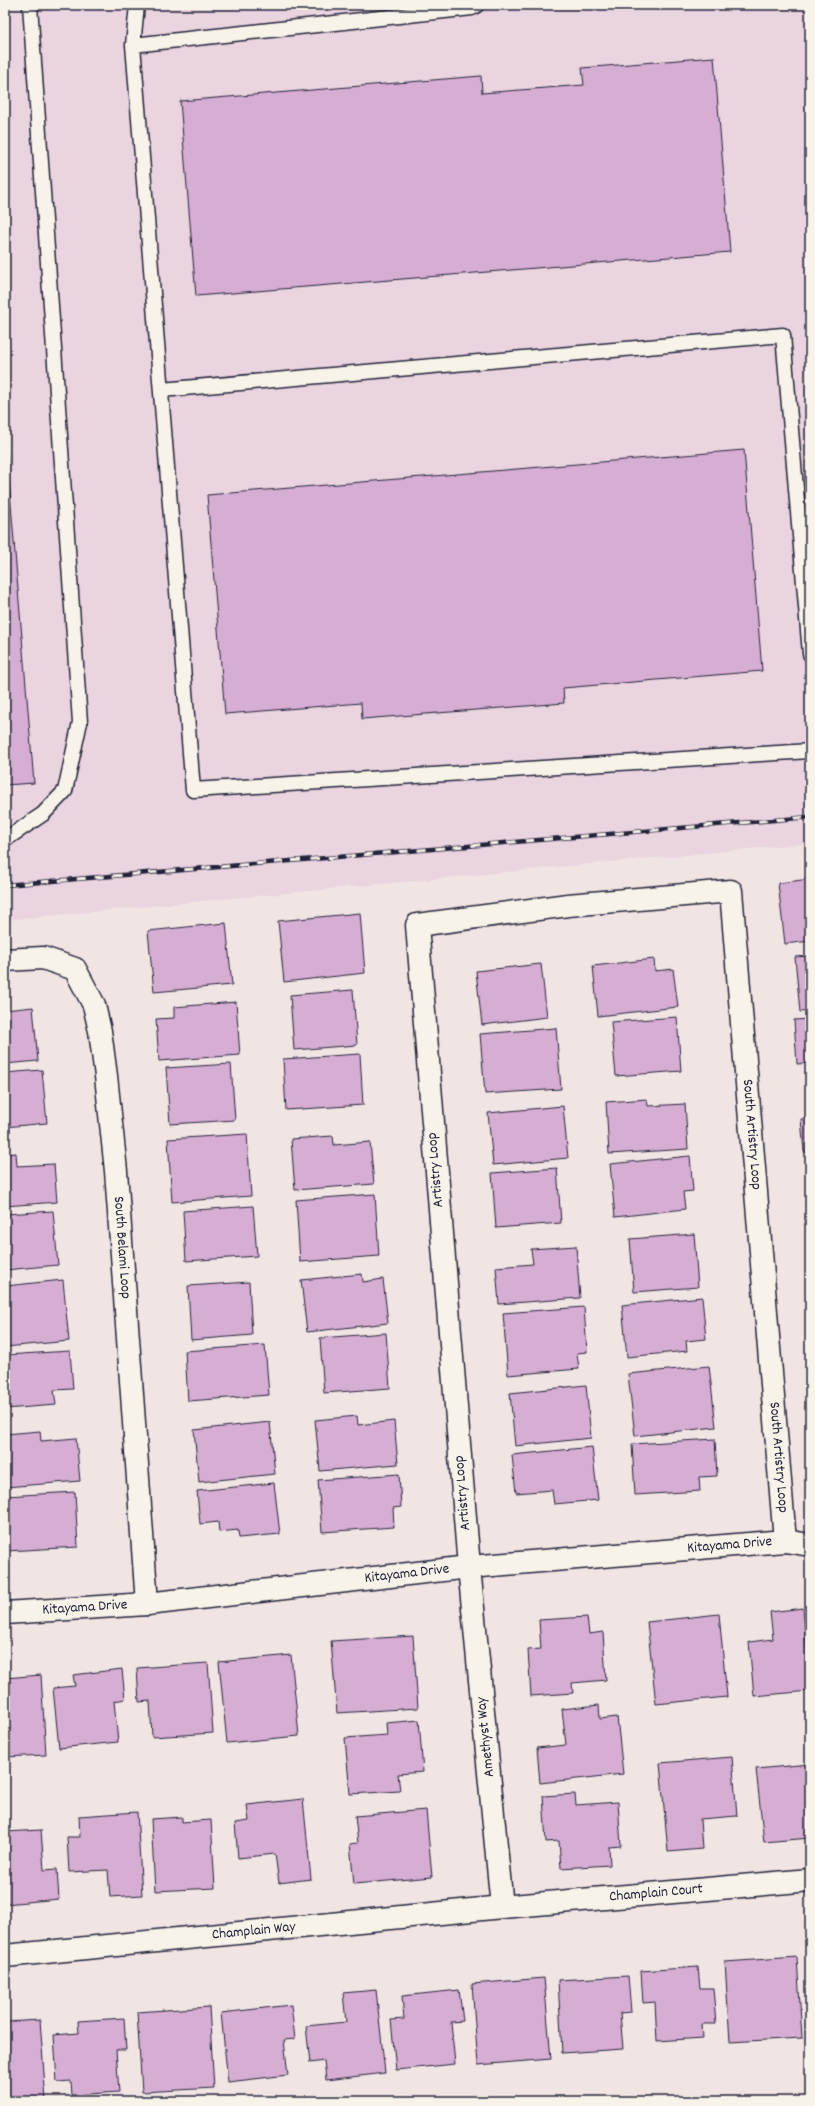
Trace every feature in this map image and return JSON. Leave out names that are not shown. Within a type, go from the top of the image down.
[{"type":"street","name":"South Artistry Loop","points":[[568,905],[731,891],[785,1540]]},
{"type":"street","name":"Artistry Loop","points":[[469,1567],[417,925],[568,905]]},
{"type":"street","name":"South Belami Loop","points":[[5,960],[43,958],[75,969],[94,1005],[100,1031],[116,1171],[147,1604]]},
{"type":"street","name":"Kitayama Drive","points":[[5,1613],[147,1604],[469,1567],[785,1540],[810,1545]]},
{"type":"street","name":"Amethyst Way","points":[[469,1567],[502,1907]]},
{"type":"street","name":"Champlain Court","points":[[502,1907],[810,1880]]},
{"type":"street","name":"Champlain Way","points":[[5,1956],[502,1907]]},
{"type":"lane","points":[[5,837],[9,837],[43,814],[65,791],[80,722],[30,5]]},
{"type":"lane","points":[[137,5],[133,45],[193,790],[810,751]]},
{"type":"lane","points":[[133,45],[472,8],[477,5]]},
{"type":"lane","points":[[161,390],[783,336],[810,654]]},
{"type":"shaded area","points":[[5,5],[810,5],[810,843],[5,920]]},
{"type":"building","points":[[714,57],[730,252],[196,296],[180,101],[481,76],[482,93],[584,85],[582,68]]},
{"type":"building","points":[[5,432],[34,783],[5,785]]},
{"type":"building","points":[[744,450],[762,671],[563,688],[564,703],[362,719],[361,703],[225,714],[207,495]]},
{"type":"building","points":[[810,879],[810,941],[785,944],[778,883]]},
{"type":"building","points":[[360,913],[365,973],[284,982],[278,921]]},
{"type":"building","points":[[226,923],[232,985],[154,992],[148,931]]},
{"type":"building","points":[[810,956],[810,1011],[800,1012],[795,957]]},
{"type":"building","points":[[654,959],[655,971],[673,969],[678,1007],[598,1016],[593,966]]},
{"type":"building","points":[[541,964],[547,1017],[482,1025],[476,971]]},
{"type":"building","points":[[353,990],[357,1045],[294,1050],[290,995]]},
{"type":"building","points":[[236,1002],[240,1055],[159,1061],[156,1019],[174,1018],[174,1007]]},
{"type":"building","points":[[33,1007],[38,1061],[5,1064],[5,1010]]},
{"type":"building","points":[[677,1017],[681,1071],[616,1076],[611,1022]]},
{"type":"building","points":[[810,1019],[810,1063],[797,1064],[794,1020]]},
{"type":"building","points":[[556,1028],[561,1089],[485,1094],[480,1034]]},
{"type":"building","points":[[360,1054],[363,1105],[286,1110],[283,1059]]},
{"type":"building","points":[[231,1064],[235,1120],[170,1124],[166,1068]]},
{"type":"building","points":[[42,1070],[47,1123],[5,1127],[5,1073]]},
{"type":"building","points":[[647,1099],[648,1106],[685,1104],[688,1149],[609,1154],[606,1102]]},
{"type":"building","points":[[563,1106],[568,1158],[493,1165],[488,1113]]},
{"type":"building","points":[[810,1118],[810,1152],[804,1152],[801,1119]]},
{"type":"building","points":[[247,1134],[251,1196],[172,1202],[168,1139]]},
{"type":"building","points":[[333,1136],[334,1145],[370,1142],[374,1184],[295,1190],[291,1139]]},
{"type":"building","points":[[16,1153],[17,1166],[54,1164],[57,1202],[5,1206],[5,1154]]},
{"type":"building","points":[[690,1156],[693,1191],[683,1192],[685,1209],[615,1217],[610,1164]]},
{"type":"building","points":[[557,1168],[561,1223],[496,1228],[492,1173]]},
{"type":"building","points":[[375,1194],[379,1256],[300,1262],[296,1200]]},
{"type":"building","points":[[253,1206],[257,1256],[186,1261],[183,1211]]},
{"type":"building","points":[[53,1211],[58,1265],[5,1270],[5,1214]]},
{"type":"building","points":[[694,1234],[698,1287],[634,1292],[630,1239]]},
{"type":"building","points":[[576,1246],[580,1298],[499,1304],[496,1267],[533,1264],[531,1249]]},
{"type":"building","points":[[362,1274],[363,1282],[383,1279],[388,1323],[307,1332],[301,1280]]},
{"type":"building","points":[[63,1280],[69,1341],[5,1347],[5,1286]]},
{"type":"building","points":[[249,1282],[252,1335],[191,1340],[188,1286]]},
{"type":"building","points":[[702,1297],[706,1339],[686,1341],[687,1351],[627,1357],[622,1305]]},
{"type":"building","points":[[584,1307],[587,1352],[577,1353],[579,1369],[508,1375],[503,1313]]},
{"type":"building","points":[[386,1333],[390,1388],[324,1393],[320,1338]]},
{"type":"building","points":[[265,1345],[269,1395],[188,1401],[185,1351]]},
{"type":"building","points":[[70,1351],[73,1389],[54,1390],[56,1405],[5,1409],[5,1355]]},
{"type":"building","points":[[709,1366],[716,1427],[635,1436],[628,1374]]},
{"type":"building","points":[[586,1385],[591,1438],[515,1446],[510,1393]]},
{"type":"building","points":[[357,1416],[358,1425],[394,1421],[398,1464],[320,1471],[315,1420]]},
{"type":"building","points":[[270,1422],[275,1474],[199,1482],[194,1430]]},
{"type":"building","points":[[40,1431],[41,1441],[76,1438],[80,1481],[5,1487],[5,1434]]},
{"type":"building","points":[[715,1439],[717,1476],[699,1477],[700,1491],[635,1495],[632,1444]]},
{"type":"building","points":[[592,1447],[598,1500],[554,1504],[552,1490],[516,1493],[512,1455]]},
{"type":"building","points":[[399,1474],[401,1507],[393,1508],[394,1527],[322,1532],[318,1480]]},
{"type":"building","points":[[274,1483],[280,1534],[239,1538],[238,1530],[219,1532],[218,1522],[200,1524],[197,1491]]},
{"type":"building","points":[[75,1492],[78,1547],[7,1551],[5,1496]]},
{"type":"building","points":[[803,1608],[810,1691],[754,1696],[749,1642],[773,1639],[770,1612]]},
{"type":"building","points":[[719,1614],[727,1697],[656,1704],[647,1622]]},
{"type":"building","points":[[587,1617],[589,1634],[603,1632],[606,1680],[572,1683],[573,1693],[531,1696],[528,1650],[541,1649],[539,1620]]},
{"type":"building","points":[[413,1636],[418,1708],[337,1713],[331,1641]]},
{"type":"building","points":[[291,1655],[299,1736],[227,1743],[219,1662]]},
{"type":"building","points":[[208,1663],[213,1733],[152,1737],[150,1701],[139,1702],[137,1668]]},
{"type":"building","points":[[122,1669],[125,1699],[114,1701],[118,1742],[59,1748],[53,1688],[75,1686],[73,1675]]},
{"type":"building","points":[[41,1675],[46,1755],[5,1757],[5,1678]]},
{"type":"building","points":[[599,1705],[600,1719],[617,1717],[623,1774],[540,1783],[537,1748],[566,1745],[562,1709]]},
{"type":"building","points":[[419,1720],[423,1772],[398,1774],[400,1791],[350,1794],[345,1738],[387,1735],[386,1723]]},
{"type":"building","points":[[732,1757],[737,1816],[700,1819],[702,1849],[668,1852],[660,1763]]},
{"type":"building","points":[[810,1764],[810,1838],[764,1842],[756,1769]]},
{"type":"building","points":[[575,1794],[576,1805],[618,1802],[621,1846],[609,1847],[610,1865],[561,1868],[559,1841],[546,1842],[543,1796]]},
{"type":"building","points":[[303,1799],[311,1879],[279,1883],[275,1854],[238,1858],[235,1823],[249,1821],[247,1805]]},
{"type":"building","points":[[426,1810],[432,1877],[354,1884],[350,1844],[358,1843],[355,1816]]},
{"type":"building","points":[[137,1812],[142,1895],[110,1897],[108,1870],[69,1872],[67,1837],[80,1837],[79,1816]]},
{"type":"building","points":[[182,1817],[182,1822],[211,1820],[215,1888],[155,1891],[151,1819]]},
{"type":"building","points":[[41,1830],[44,1870],[57,1869],[59,1899],[5,1904],[5,1832]]},
{"type":"building","points":[[797,1957],[802,2038],[730,2042],[725,1962]]},
{"type":"building","points":[[698,1967],[700,1988],[713,1988],[716,2024],[702,2024],[703,2038],[657,2041],[655,2002],[643,2003],[641,1971]]},
{"type":"building","points":[[628,1976],[631,2012],[620,2013],[623,2049],[562,2053],[558,1980]]},
{"type":"building","points":[[544,1978],[551,2059],[478,2065],[472,1984]]},
{"type":"building","points":[[376,1990],[385,2073],[326,2080],[324,2061],[310,2063],[306,2026],[346,2022],[343,1993]]},
{"type":"building","points":[[459,1990],[463,2021],[451,2022],[455,2064],[396,2070],[391,2020],[404,2019],[402,1996]]},
{"type":"building","points":[[291,2005],[295,2039],[284,2040],[288,2075],[228,2082],[221,2013]]},
{"type":"building","points":[[209,2007],[214,2088],[142,2092],[137,2012]]},
{"type":"building","points":[[124,2018],[126,2050],[116,2050],[119,2092],[72,2095],[71,2081],[57,2082],[54,2035],[79,2033],[78,2021]]},
{"type":"building","points":[[40,2020],[46,2101],[5,2101],[5,2052],[8,2052],[6,2022]]},
{"type":"railway","points":[[5,885],[810,817]]}]
